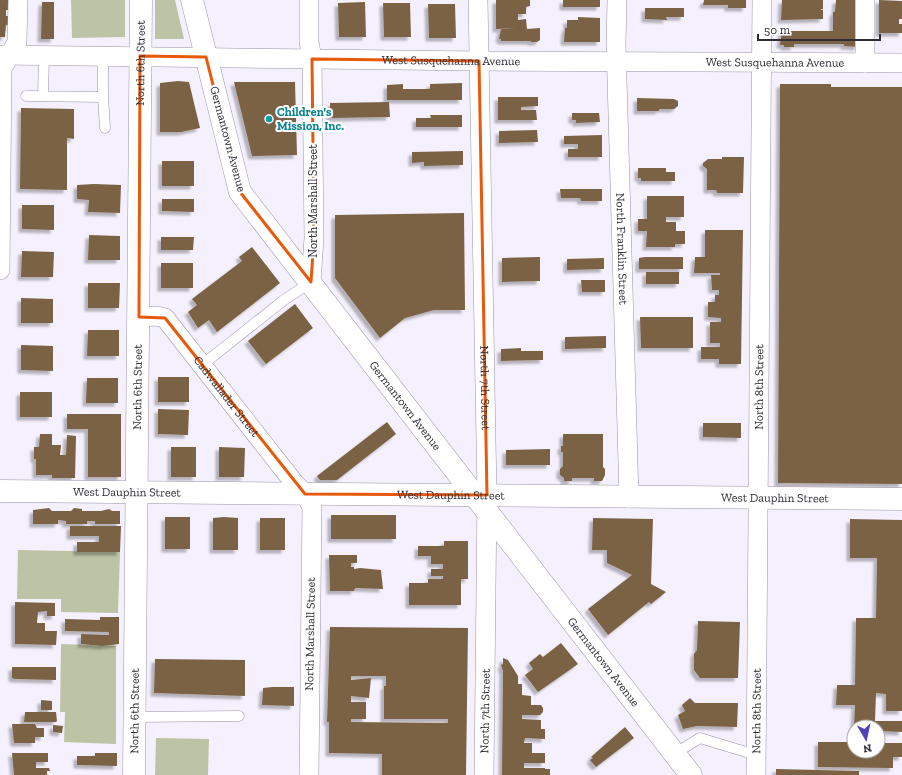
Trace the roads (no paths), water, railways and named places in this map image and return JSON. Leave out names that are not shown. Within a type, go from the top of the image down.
[{"type":"street","points":[[0,270],[2,69],[5,55],[18,42],[18,0]]},
{"type":"street","name":"North 6th Street","points":[[134,775],[141,0]]},
{"type":"street","name":"Germantown Avenue","points":[[192,0],[240,192],[483,501],[691,775]]},
{"type":"street","name":"North Marshall Street","points":[[309,0],[309,42],[312,59],[314,238],[311,282]]},
{"type":"street","name":"North 7th Street","points":[[478,0],[484,775]]},
{"type":"street","name":"North Franklin Street","points":[[617,0],[629,498]]},
{"type":"street","name":"North 8th Street","points":[[756,775],[762,0]]},
{"type":"street","points":[[865,0],[865,63]]},
{"type":"street","name":"West Susquehanna Avenue","points":[[5,55],[479,61],[902,63]]},
{"type":"street","name":"Cadwallader Street","points":[[139,317],[157,316],[165,318],[295,484],[305,494]]},
{"type":"street","name":"West Dauphin Street","points":[[0,491],[305,494],[483,501],[629,498],[902,499]]},
{"type":"street","name":"North Marshall Street","points":[[305,494],[312,507],[309,775]]},
{"type":"lane","points":[[43,96],[44,56]]},
{"type":"lane","points":[[103,56],[105,128]]},
{"type":"lane","points":[[26,96],[103,97]]},
{"type":"lane","points":[[202,365],[284,300],[311,282]]},
{"type":"lane","points":[[134,717],[239,716]]},
{"type":"lane","points":[[674,754],[700,738],[756,755]]},
{"type":"place","name":"Children's Mission, Inc.","points":[[269,119]]}]
